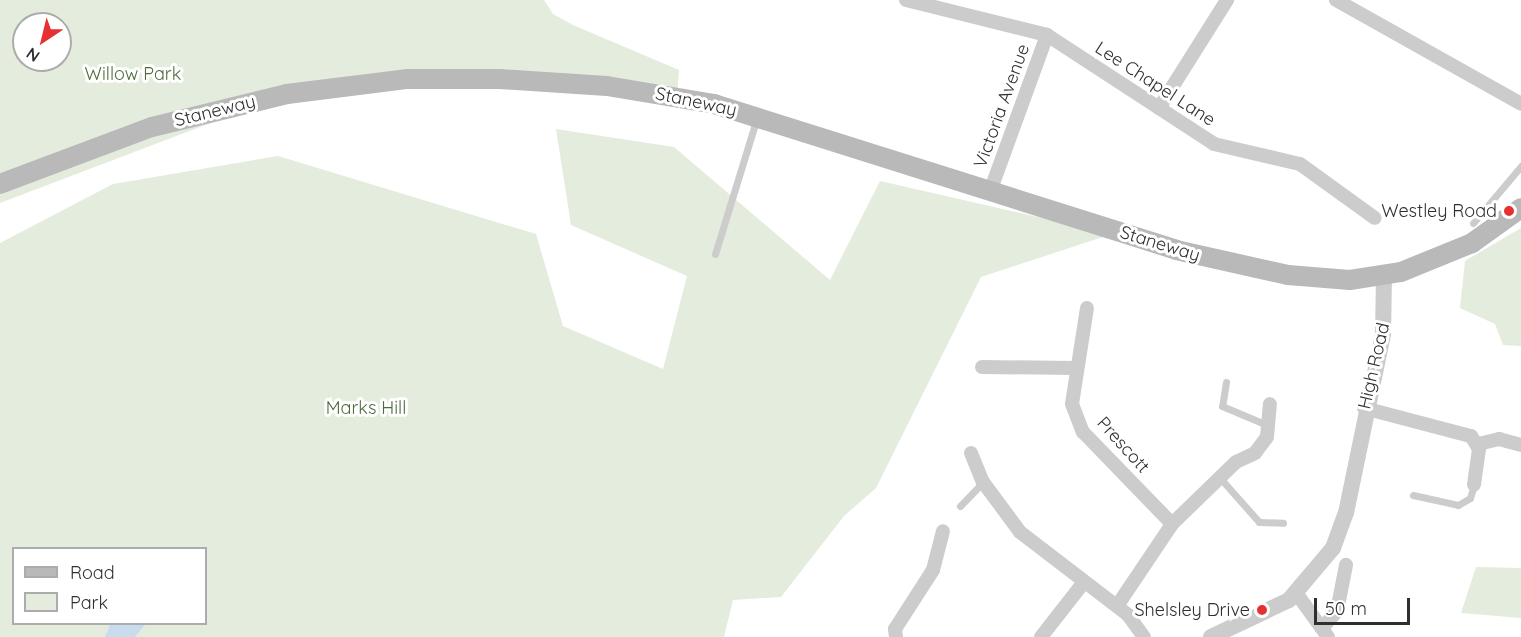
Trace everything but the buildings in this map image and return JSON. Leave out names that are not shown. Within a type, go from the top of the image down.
[{"type":"main road","name":"Staneway","points":[[0,184],[152,127],[340,85],[408,79],[571,83],[665,95],[758,115],[1234,266],[1324,279],[1384,276]]},
{"type":"main road","points":[[1384,276],[1444,256],[1519,207]]},
{"type":"street","name":"Lee Chapel Lane","points":[[906,0],[1047,35],[1214,144],[1300,164],[1375,218]]},
{"type":"street","points":[[1159,108],[1227,0]]},
{"type":"street","points":[[1336,0],[1521,104]]},
{"type":"street","name":"Victoria Avenue","points":[[991,189],[1047,35]]},
{"type":"street","name":"High Road","points":[[1211,637],[1263,617],[1297,594],[1321,568],[1343,525],[1364,408],[1385,321],[1384,276]]},
{"type":"street","name":"Prescott","points":[[1087,308],[1075,368],[1072,404],[1083,432],[1172,524]]},
{"type":"street","points":[[982,367],[1075,368]]},
{"type":"street","points":[[1117,606],[1172,524],[1221,479],[1255,453],[1267,437],[1270,404]]},
{"type":"street","points":[[1364,408],[1459,430],[1478,444],[1499,439],[1521,445]]},
{"type":"street","points":[[1474,485],[1478,444]]},
{"type":"street","points":[[971,453],[983,482],[1020,532],[1117,606],[1144,637]]},
{"type":"street","points":[[896,637],[895,629],[933,570],[943,531]]},
{"type":"street","points":[[1297,594],[1325,631],[1337,611],[1346,565]]},
{"type":"street","points":[[1041,637],[1084,582]]},
{"type":"lane","points":[[716,254],[758,115]]},
{"type":"lane","points":[[1473,223],[1521,166]]},
{"type":"lane","points":[[1226,382],[1222,406],[1267,425]]},
{"type":"lane","points":[[1221,479],[1259,522],[1283,523]]},
{"type":"lane","points":[[960,506],[983,482]]},
{"type":"lane","points":[[1413,495],[1458,505],[1470,498],[1474,485]]},
{"type":"green space","name":"Willow Park","points":[[0,0],[544,0],[553,14],[573,25],[679,70],[677,97],[535,80],[287,94],[0,203]]},
{"type":"green space","name":"Marks Hill","points":[[556,129],[674,147],[830,280],[880,181],[1112,234],[981,277],[876,488],[844,516],[781,597],[733,600],[724,637],[135,637],[145,625],[207,625],[207,547],[12,547],[12,625],[110,625],[105,637],[0,637],[0,243],[113,184],[278,156],[536,234],[563,326],[663,369],[687,276],[571,225]]},
{"type":"green space","points":[[1521,228],[1521,346],[1503,345],[1495,324],[1460,308],[1465,261]]},
{"type":"green space","points":[[1476,567],[1521,568],[1521,618],[1461,613]]},
{"type":"water","points":[[110,625],[145,625],[135,637],[105,637]]},
{"type":"place","name":"Westley Road","points":[[1509,211]]},
{"type":"place","name":"Shelsley Drive","points":[[1262,610]]}]
